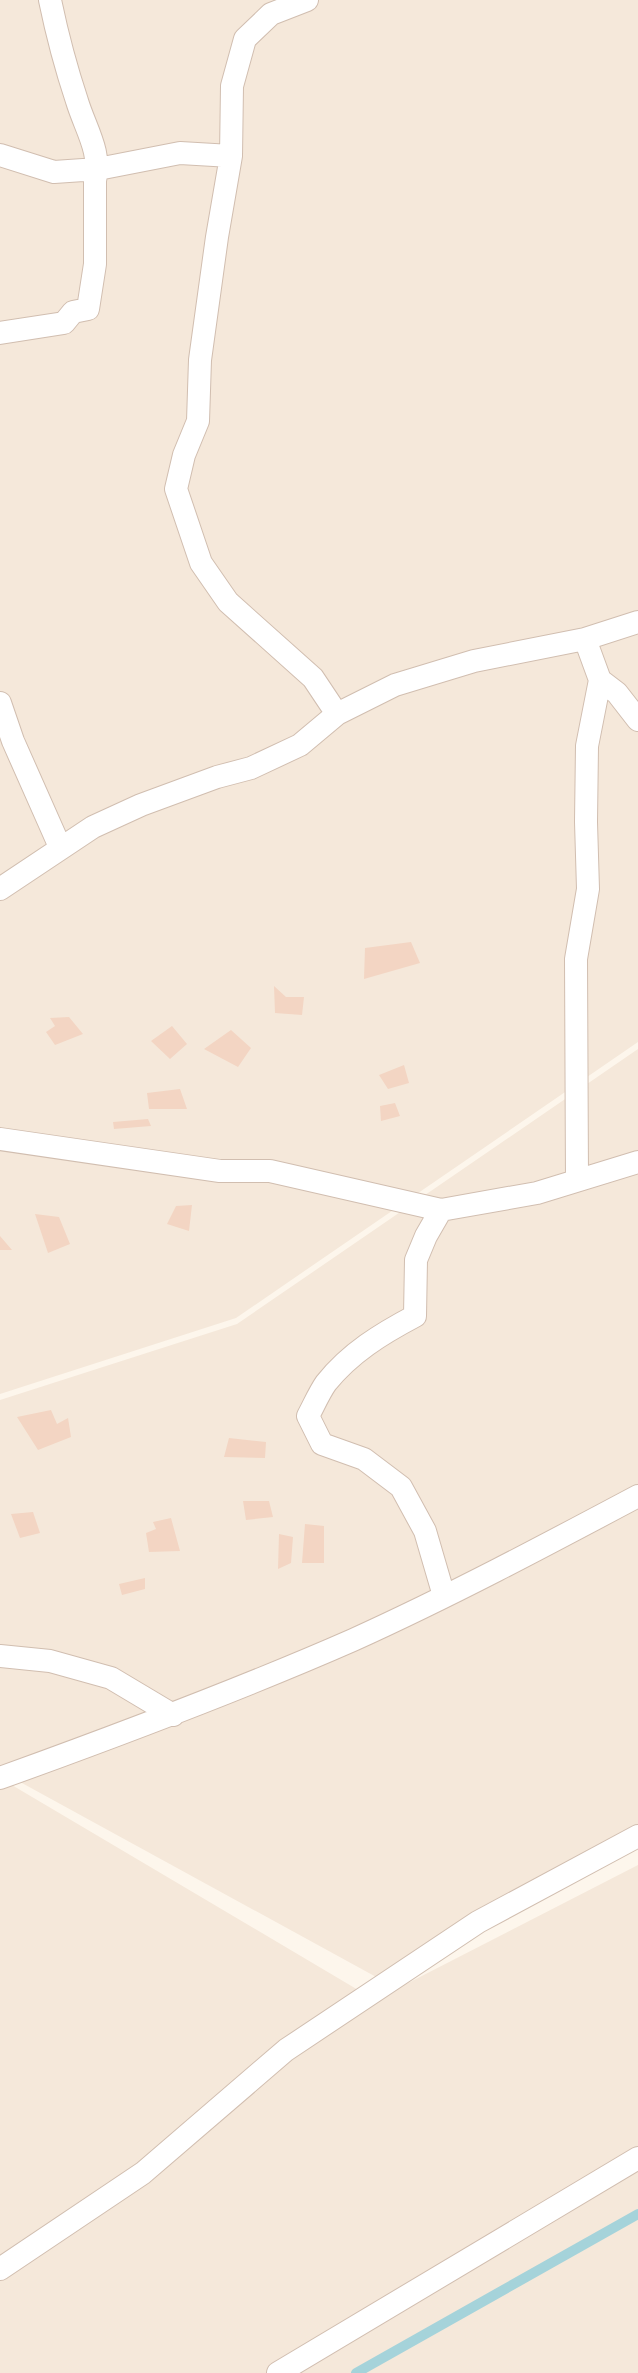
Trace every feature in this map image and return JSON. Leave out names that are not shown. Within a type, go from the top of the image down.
[{"type":"street","points":[[0,333],[64,323],[73,312],[88,309],[95,264],[95,181],[98,169],[92,136],[77,104],[58,38],[50,0]]},
{"type":"street","points":[[307,0],[303,3],[271,14],[245,39],[232,86],[231,156],[217,237],[200,360],[198,421],[184,456],[176,489],[200,563],[228,602],[312,678],[337,714]]},
{"type":"street","points":[[0,155],[54,172],[98,169],[180,153],[231,156]]},
{"type":"street","points":[[0,889],[60,847],[93,827],[140,805],[217,777],[252,768],[300,746],[337,714],[395,685],[474,660],[585,639],[638,622]]},
{"type":"street","points":[[585,639],[600,680],[617,694],[638,720]]},
{"type":"street","points":[[577,1180],[576,959],[588,889],[586,822],[587,746],[600,680]]},
{"type":"street","points":[[0,703],[13,741],[60,847]]},
{"type":"street","points":[[0,1138],[220,1171],[270,1171],[441,1210],[537,1193],[638,1162]]},
{"type":"street","points":[[441,1210],[426,1236],[416,1260],[415,1316],[390,1329],[353,1354],[326,1384],[308,1416],[322,1444],[364,1460],[401,1487],[426,1531],[444,1596]]},
{"type":"street","points":[[0,1778],[173,1715],[347,1642],[444,1596],[638,1496]]},
{"type":"street","points":[[0,1656],[50,1661],[111,1678],[173,1715]]},
{"type":"street","points":[[0,2270],[143,2173],[286,2050],[478,1922],[638,1836]]},
{"type":"street","points":[[278,2373],[638,2158]]},
{"type":"shaded area","points":[[0,0],[638,0],[638,1042],[236,1318],[0,1394]]},
{"type":"shaded area","points":[[638,1049],[638,1841],[378,1978],[0,1771],[0,1400],[237,1324]]},
{"type":"shaded area","points":[[0,1778],[375,2000],[638,1865],[638,2373],[0,2373]]},
{"type":"building","points":[[411,942],[420,963],[364,979],[365,948]]},
{"type":"building","points":[[274,986],[286,997],[304,997],[302,1015],[275,1013]]},
{"type":"building","points":[[69,1017],[83,1034],[55,1045],[46,1032],[55,1026],[50,1018]]},
{"type":"building","points":[[172,1026],[187,1044],[170,1059],[151,1041]]},
{"type":"building","points":[[231,1030],[251,1048],[238,1067],[204,1049]]},
{"type":"building","points":[[404,1065],[409,1083],[388,1089],[379,1075]]},
{"type":"building","points":[[180,1089],[187,1109],[149,1109],[147,1093]]},
{"type":"building","points":[[395,1103],[400,1116],[381,1121],[380,1106]]},
{"type":"building","points":[[148,1119],[151,1126],[114,1129],[113,1122]]},
{"type":"building","points":[[192,1205],[189,1231],[167,1224],[176,1206]]},
{"type":"building","points":[[35,1214],[59,1217],[70,1244],[48,1253]]},
{"type":"building","points":[[0,1236],[12,1250],[0,1250]]},
{"type":"building","points":[[51,1410],[57,1424],[68,1418],[71,1437],[38,1450],[17,1417]]},
{"type":"building","points":[[229,1438],[266,1442],[265,1458],[224,1457]]},
{"type":"building","points":[[243,1501],[269,1501],[273,1517],[246,1520]]},
{"type":"building","points":[[33,1512],[40,1533],[20,1538],[11,1514]]},
{"type":"building","points":[[171,1518],[180,1551],[149,1552],[146,1533],[156,1529],[153,1522]]},
{"type":"building","points":[[305,1524],[324,1526],[324,1563],[302,1563]]},
{"type":"building","points":[[279,1534],[293,1537],[291,1563],[278,1569]]},
{"type":"building","points":[[145,1578],[145,1589],[122,1595],[119,1584]]},
{"type":"waterway","points":[[356,2373],[638,2214]]}]
